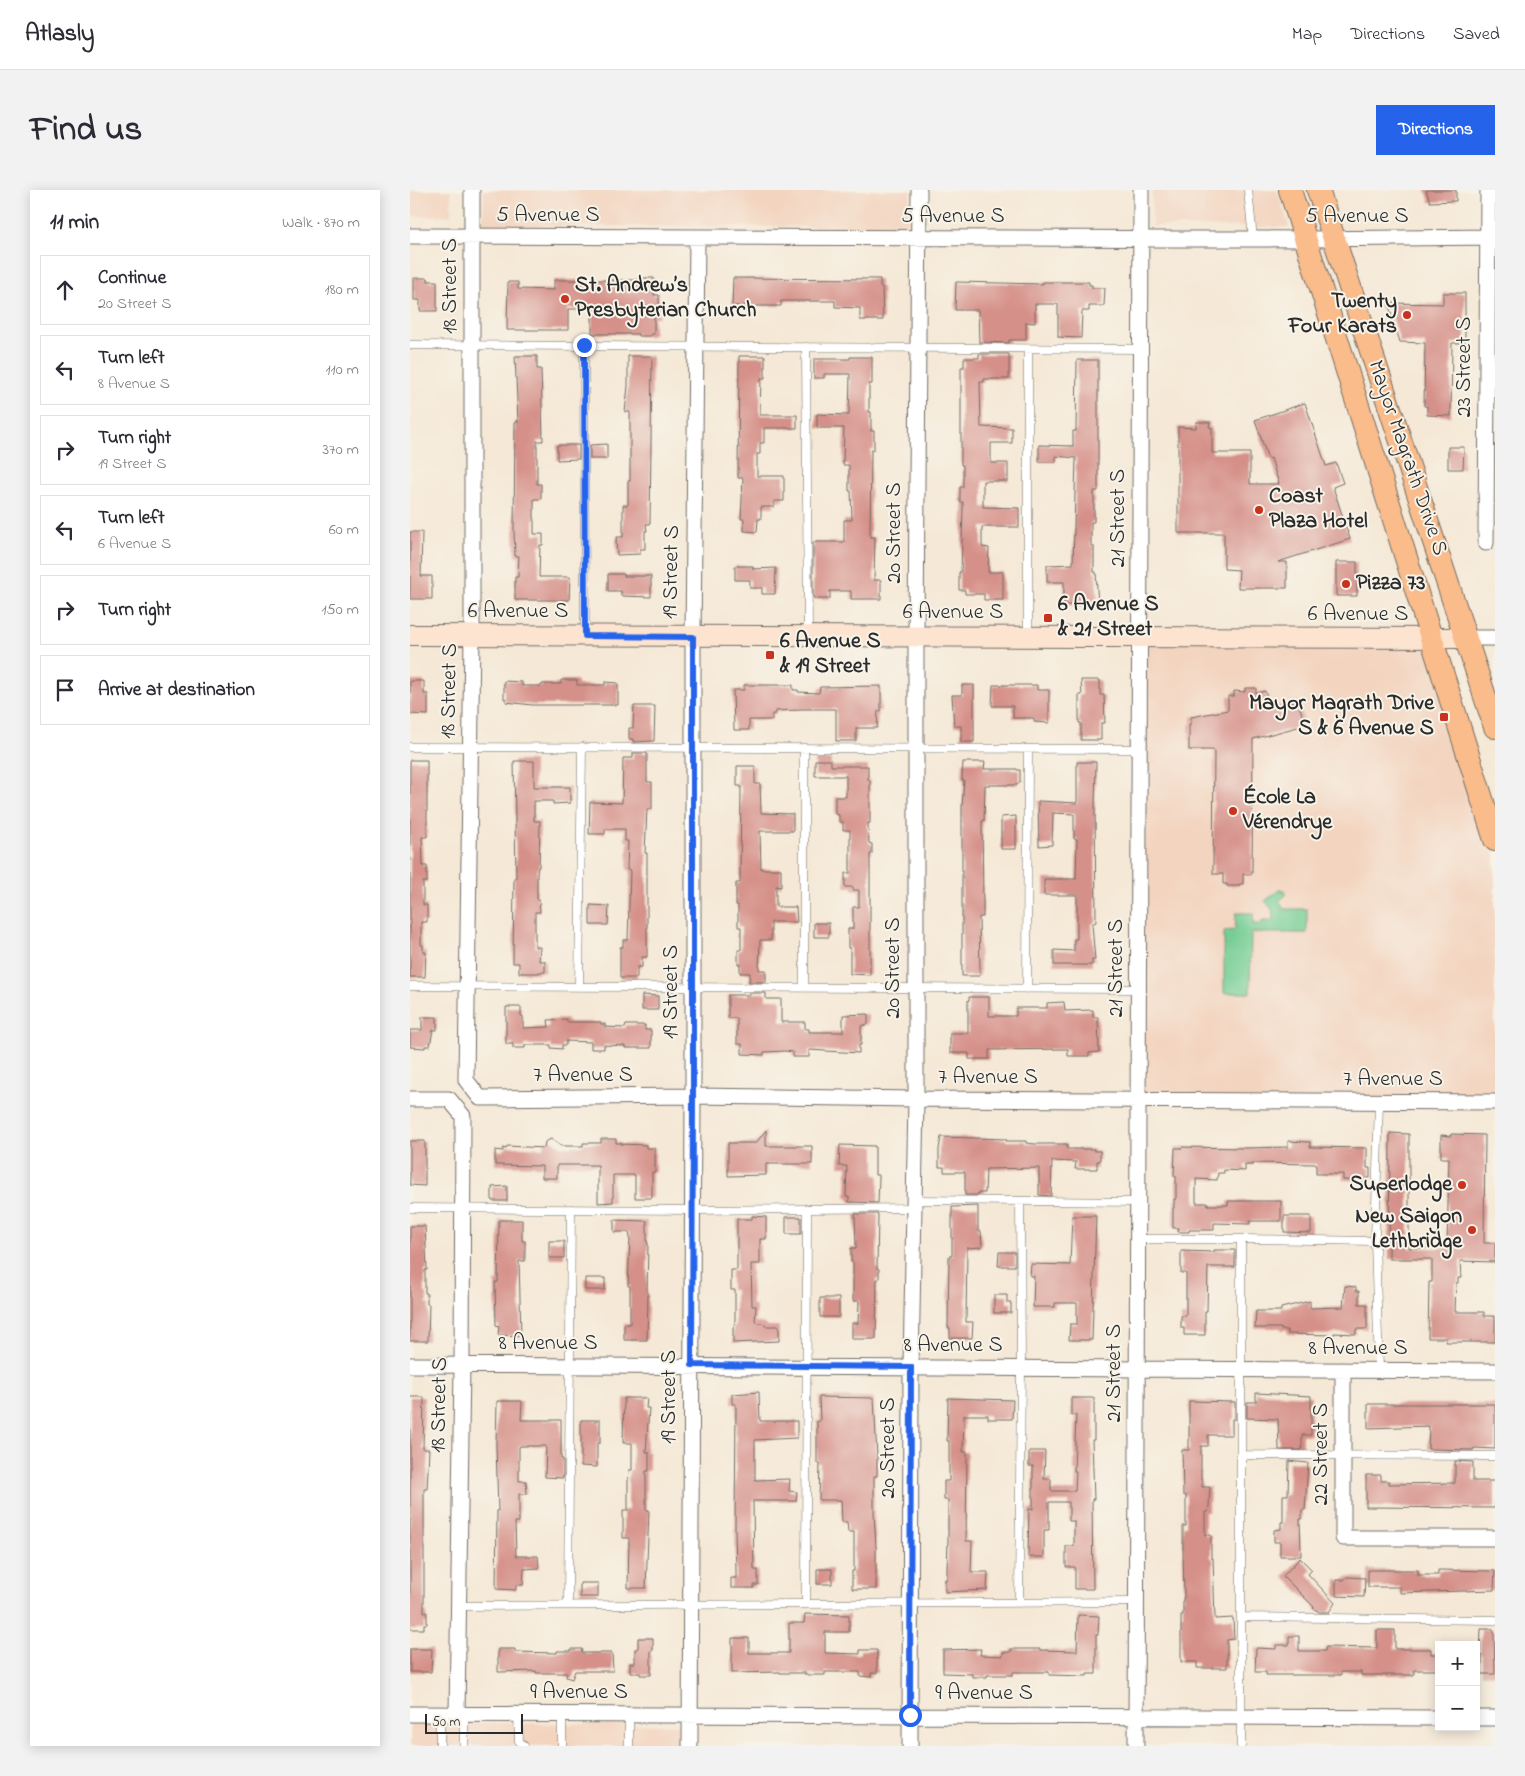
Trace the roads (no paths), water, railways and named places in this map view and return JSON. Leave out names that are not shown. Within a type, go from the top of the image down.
[{"type":"main road","name":"Mayor Magrath Drive S","points":[[1290,190],[1495,840]]},
{"type":"main road","name":"Mayor Magrath Drive S","points":[[1318,190],[1495,727]]},
{"type":"main road","name":"6 Avenue S","points":[[410,636],[1467,638]]},
{"type":"street","name":"18 Street S","points":[[472,190],[472,636],[466,1080],[480,1098]]},
{"type":"street","name":"20 Street S","points":[[910,1746],[911,1367],[916,1099],[916,636],[919,190]]},
{"type":"street","name":"21 Street S","points":[[1136,1746],[1141,190]]},
{"type":"street","name":"23 Street S","points":[[1486,543],[1491,237],[1488,190]]},
{"type":"street","name":"5 Avenue S","points":[[410,236],[1306,240],[1491,237]]},
{"type":"street","name":"19 Street S","points":[[690,1746],[693,637],[697,238]]},
{"type":"street","name":"6 Avenue S","points":[[1467,638],[1495,638]]},
{"type":"street","name":"7 Avenue S","points":[[480,1098],[693,1096],[1495,1102]]},
{"type":"street","name":"18 Street S","points":[[410,1099],[449,1100],[463,1116],[462,1365],[458,1606],[461,1715]]},
{"type":"street","name":"8 Avenue S","points":[[410,1365],[692,1365],[1495,1371]]},
{"type":"street","name":"22 Street S","points":[[1343,1370],[1343,1538],[1495,1538]]},
{"type":"street","name":"9 Avenue S","points":[[410,1714],[1435,1718]]},
{"type":"street","points":[[1480,1718],[1495,1718]]},
{"type":"lane","points":[[1248,190],[1253,239]]},
{"type":"lane","points":[[410,345],[1141,350]]},
{"type":"lane","points":[[584,345],[585,636]]},
{"type":"lane","points":[[806,347],[808,636]]},
{"type":"lane","points":[[1028,349],[1028,637]]},
{"type":"lane","points":[[410,747],[1140,749]]},
{"type":"lane","points":[[580,986],[582,747]]},
{"type":"lane","points":[[804,748],[804,987]]},
{"type":"lane","points":[[1027,989],[1028,748]]},
{"type":"lane","points":[[410,986],[1138,989]]},
{"type":"lane","points":[[1379,1101],[1375,1241],[1379,1370]]},
{"type":"lane","points":[[1019,1603],[1020,1201]]},
{"type":"lane","points":[[410,1208],[692,1210],[807,1209],[1020,1201],[1137,1202]]},
{"type":"lane","points":[[568,1605],[572,1209]]},
{"type":"lane","points":[[806,1604],[807,1209]]},
{"type":"lane","points":[[1137,1239],[1375,1241]]},
{"type":"lane","points":[[1241,1239],[1241,1746]]},
{"type":"lane","points":[[1240,1454],[1495,1456]]},
{"type":"lane","points":[[458,1606],[1136,1602]]},
{"type":"lane","points":[[1241,1617],[1495,1620]]},
{"type":"lane","points":[[440,1714],[440,1746]]},
{"type":"lane","points":[[518,1714],[519,1741],[524,1746]]},
{"type":"lane","points":[[562,1714],[562,1746]]},
{"type":"lane","points":[[629,1714],[629,1746]]},
{"type":"lane","points":[[461,1715],[464,1746]]},
{"type":"place","name":"St. Andrew’s Presbyterian Church","points":[[565,299]]},
{"type":"place","name":"Twenty Four Karats","points":[[1407,315]]},
{"type":"place","name":"Coast Plaza Hotel","points":[[1259,510]]},
{"type":"place","name":"Pizza 73","points":[[1346,584]]},
{"type":"place","name":"6 Avenue S & 21 Street","points":[[1048,618]]},
{"type":"place","name":"6 Avenue S & 19 Street","points":[[770,655]]},
{"type":"place","name":"Mayor Magrath Drive S & 6 Avenue S","points":[[1444,717]]},
{"type":"place","name":"École La Vérendrye","points":[[1233,811]]},
{"type":"place","name":"Superlodge","points":[[1462,1185]]},
{"type":"place","name":"New Saigon Lethbridge","points":[[1472,1230]]}]
